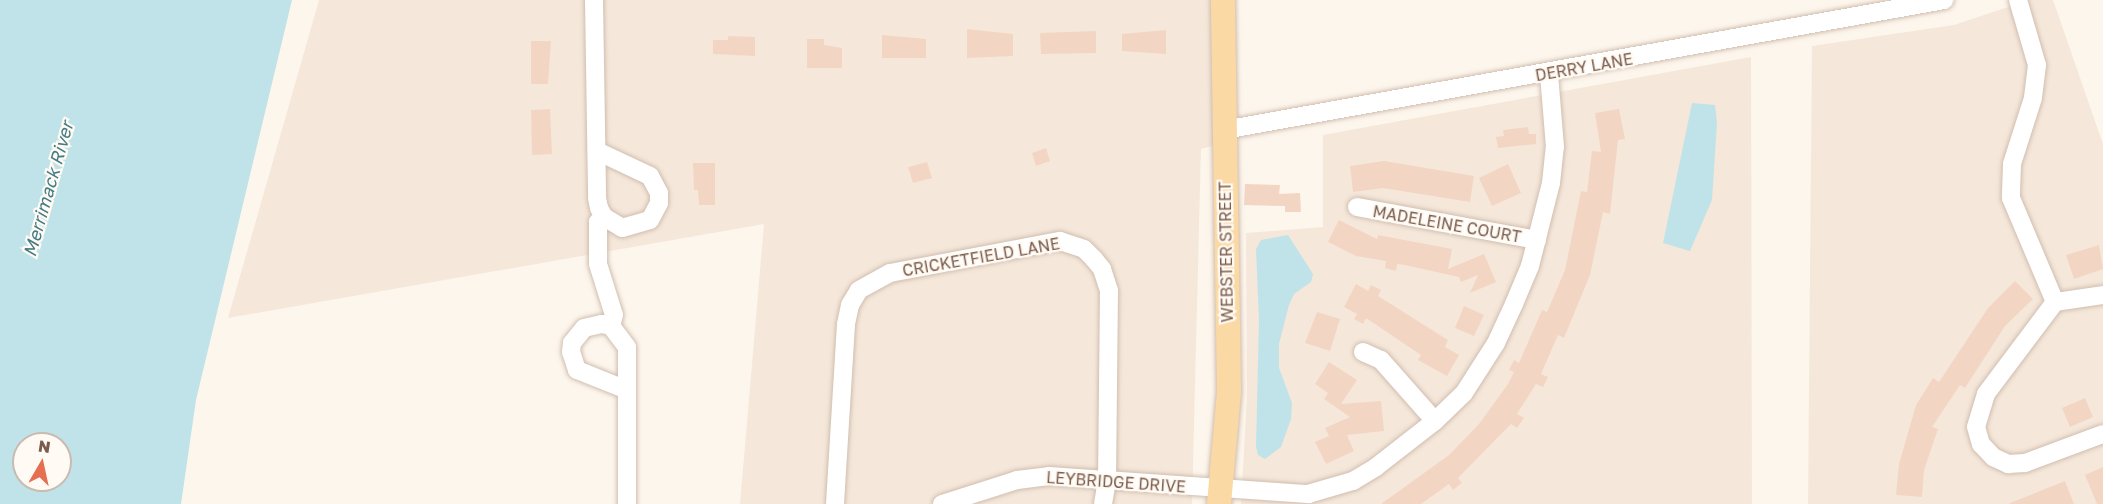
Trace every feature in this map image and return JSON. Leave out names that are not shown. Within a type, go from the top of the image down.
[{"type":"main road","name":"WEBSTER STREET","points":[[1220,497],[1229,391],[1223,0]]},
{"type":"street","points":[[594,0],[597,198],[604,217],[622,228],[641,226],[656,213],[659,193],[656,184],[642,170],[597,151]]},
{"type":"street","name":"DERRY LANE","points":[[1224,130],[1549,74],[1944,0]]},
{"type":"street","points":[[2018,0],[2037,65],[2032,98],[2012,164],[2011,198],[2055,302]]},
{"type":"street","name":"LEYBRIDGE DRIVE","points":[[942,504],[1032,477],[1107,481],[1220,497],[1330,490],[1376,467],[1435,421],[1464,393],[1496,343],[1530,266],[1555,147],[1549,74]]},
{"type":"street","name":"MADELEINE COURT","points":[[1358,207],[1537,240]]},
{"type":"street","points":[[604,217],[598,222],[598,264],[614,315],[611,326]]},
{"type":"street","name":"CRICKETFIELD LANE","points":[[835,504],[846,324],[849,305],[859,290],[890,273],[1060,241],[1084,249],[1094,259],[1102,269],[1109,291],[1107,481],[1103,504]]},
{"type":"street","points":[[2103,296],[2055,302],[1986,394],[1976,427],[1981,444],[1993,457],[2008,464],[2025,463],[2103,434]]},
{"type":"street","points":[[627,390],[585,376],[573,362],[572,343],[584,328],[602,324],[611,326],[627,347],[627,390],[627,504]]},
{"type":"street","points":[[1363,352],[1388,366],[1435,421]]},
{"type":"shaded area","points":[[319,0],[1212,0],[1217,145],[1201,149],[1192,504],[740,504],[764,224],[228,318]]},
{"type":"shaded area","points":[[2029,0],[2053,0],[2103,144],[2103,504],[1808,504],[1812,46],[1954,25]]},
{"type":"shaded area","points":[[1751,57],[1752,504],[1241,504],[1247,396],[1246,233],[1323,227],[1323,135]]},
{"type":"water","name":"Merrimack River","points":[[0,0],[292,0],[196,400],[181,504],[0,504]]},
{"type":"water","points":[[1692,103],[1715,105],[1717,123],[1712,200],[1690,251],[1663,243]]},
{"type":"water","points":[[1288,235],[1313,274],[1311,282],[1294,294],[1289,305],[1279,344],[1279,368],[1292,403],[1291,419],[1281,447],[1265,459],[1258,455],[1256,447],[1259,320],[1256,249],[1261,240]]},
{"type":"building","points":[[967,29],[1013,34],[1013,56],[967,58]]},
{"type":"building","points":[[1166,30],[1166,54],[1122,51],[1122,34]]},
{"type":"building","points":[[1096,31],[1096,53],[1041,54],[1040,33]]},
{"type":"building","points":[[882,35],[926,39],[926,58],[882,58]]},
{"type":"building","points":[[728,36],[755,37],[755,56],[713,54],[713,40],[728,40]]},
{"type":"building","points":[[807,39],[824,39],[824,45],[842,48],[842,68],[807,68]]},
{"type":"building","points":[[531,41],[551,41],[548,84],[531,84]]},
{"type":"building","points":[[550,109],[552,154],[532,155],[531,110]]},
{"type":"building","points":[[1619,109],[1625,139],[1618,140],[1610,214],[1603,212],[1590,275],[1564,338],[1558,335],[1541,374],[1548,377],[1543,387],[1536,384],[1517,414],[1524,418],[1517,428],[1511,424],[1458,478],[1462,483],[1453,490],[1449,484],[1421,504],[1381,504],[1449,455],[1479,424],[1508,384],[1514,372],[1509,370],[1514,360],[1519,363],[1542,310],[1547,312],[1565,270],[1581,191],[1587,192],[1592,151],[1601,152],[1595,113]]},
{"type":"building","points":[[1528,127],[1529,134],[1536,134],[1536,144],[1498,148],[1496,137],[1504,136],[1503,130]]},
{"type":"building","points":[[1046,148],[1050,161],[1036,166],[1032,153]]},
{"type":"building","points":[[1384,161],[1474,176],[1470,202],[1383,188],[1353,192],[1350,166]]},
{"type":"building","points":[[927,162],[932,178],[913,183],[908,167]]},
{"type":"building","points":[[693,163],[715,163],[715,205],[699,205],[698,190],[694,190]]},
{"type":"building","points":[[1508,164],[1521,193],[1492,206],[1479,178]]},
{"type":"building","points":[[1245,184],[1280,185],[1279,194],[1300,193],[1301,212],[1285,212],[1285,206],[1244,205]]},
{"type":"building","points":[[1339,220],[1377,239],[1378,235],[1452,249],[1448,269],[1484,254],[1496,282],[1470,293],[1478,275],[1461,282],[1459,277],[1405,265],[1397,264],[1396,271],[1385,268],[1386,261],[1356,256],[1328,242]]},
{"type":"building","points":[[2099,245],[2103,269],[2074,279],[2066,255]]},
{"type":"building","points":[[2015,281],[2033,299],[2005,326],[1965,388],[1960,385],[1932,427],[1938,429],[1924,470],[1922,497],[1896,495],[1899,464],[1916,405],[1933,378],[1939,382],[1988,308]]},
{"type":"building","points":[[1356,284],[1368,291],[1371,285],[1381,290],[1378,296],[1448,340],[1445,347],[1459,355],[1447,376],[1418,360],[1421,355],[1366,318],[1363,324],[1354,319],[1357,314],[1344,307]]},
{"type":"building","points":[[1464,306],[1484,315],[1474,336],[1455,328]]},
{"type":"building","points":[[1317,312],[1340,319],[1330,351],[1305,343]]},
{"type":"building","points":[[1329,362],[1357,380],[1341,404],[1381,401],[1384,431],[1347,435],[1354,451],[1326,464],[1315,442],[1329,436],[1325,428],[1350,417],[1324,399],[1328,393],[1315,384]]},
{"type":"building","points":[[2085,398],[2093,417],[2070,427],[2062,408]]},
{"type":"building","points":[[2103,467],[2103,504],[2097,504],[2085,475]]},
{"type":"building","points":[[2065,481],[2074,504],[2010,504],[2010,503]]}]
